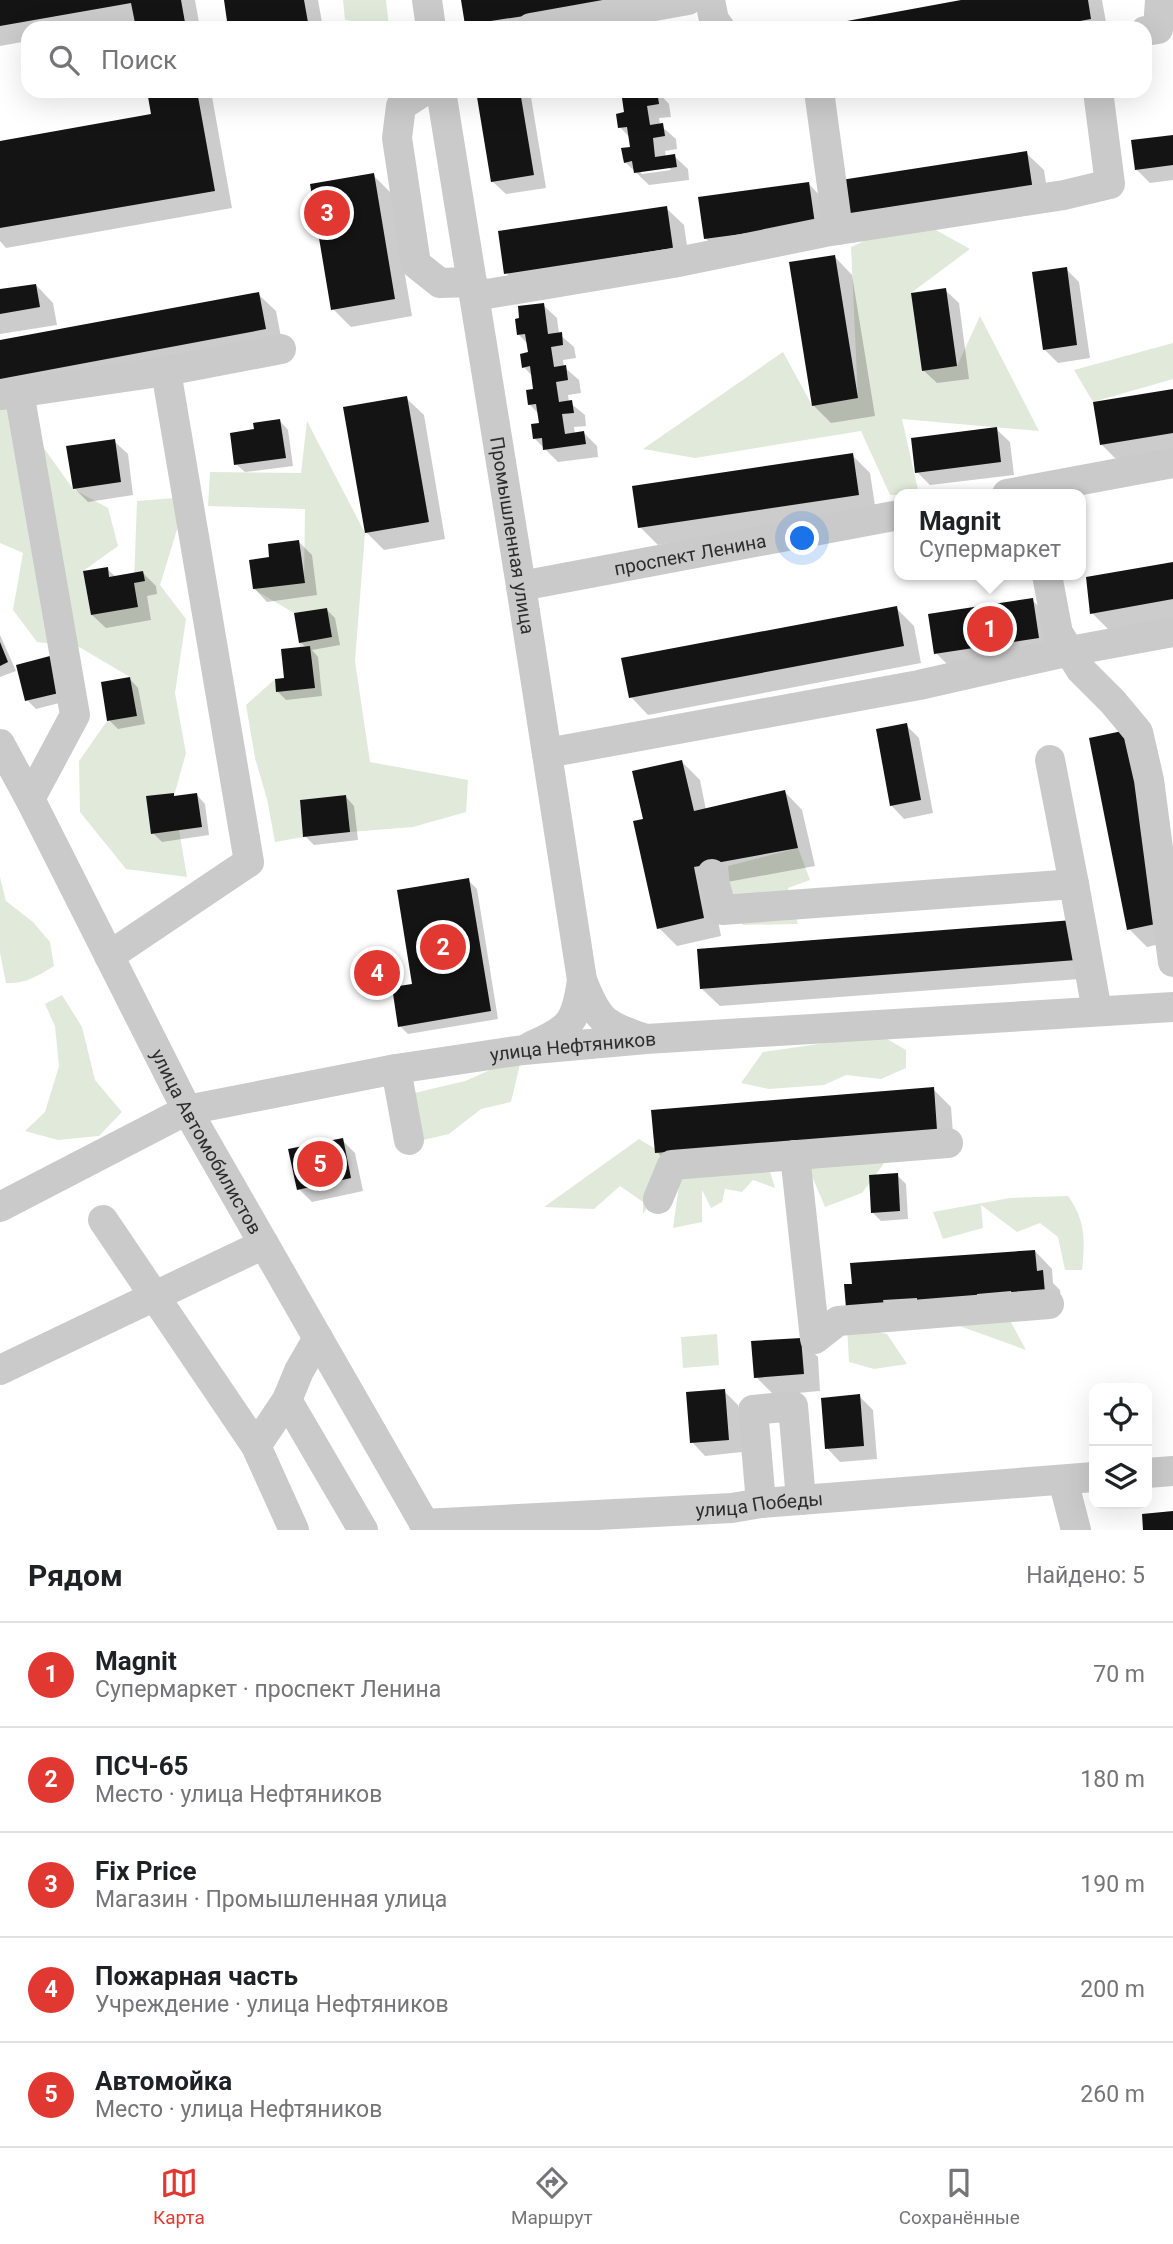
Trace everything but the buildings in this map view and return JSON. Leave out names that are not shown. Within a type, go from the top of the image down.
[{"type":"street","points":[[427,0],[430,21]]},
{"type":"street","points":[[570,21],[688,0]]},
{"type":"street","points":[[710,0],[715,21]]},
{"type":"street","points":[[1152,30],[1158,29],[1160,0]]},
{"type":"street","points":[[413,98],[401,106],[397,138],[416,264],[440,282],[473,289],[673,263],[838,230],[1064,195],[1110,184],[1099,98]]},
{"type":"street","name":"Промышленная улица","points":[[443,98],[582,980],[593,1008],[601,1019],[620,1030],[646,1039]]},
{"type":"street","points":[[820,98],[838,230]]},
{"type":"street","points":[[30,799],[75,715],[10,394],[166,371],[281,349]]},
{"type":"street","points":[[109,956],[249,862],[166,371]]},
{"type":"street","points":[[1051,489],[1173,463]]},
{"type":"street","name":"проспект Ленина","points":[[521,586],[894,516]]},
{"type":"street","points":[[1048,580],[1058,633],[1081,670],[1138,732],[1149,780],[1173,962]]},
{"type":"street","points":[[547,753],[919,685],[1070,651],[1173,632]]},
{"type":"street","name":"улица Автомобилистов","points":[[0,744],[187,1110],[426,1527]]},
{"type":"street","points":[[1050,760],[1097,1011]]},
{"type":"street","points":[[712,874],[722,910],[1074,884]]},
{"type":"street","name":"Промышленная улица","points":[[523,1050],[553,1037],[570,1022],[578,1010],[582,980]]},
{"type":"street","name":"улица Нефтяников","points":[[0,1207],[187,1110],[396,1069],[523,1050],[646,1039],[1173,1007]]},
{"type":"street","points":[[396,1069],[409,1140]]},
{"type":"street","points":[[659,1199],[672,1165],[948,1143]]},
{"type":"street","points":[[795,1155],[815,1339],[838,1321],[1049,1304]]},
{"type":"street","points":[[103,1220],[256,1446],[294,1530]]},
{"type":"street","points":[[0,1370],[264,1244]]},
{"type":"street","points":[[256,1446],[287,1400],[299,1371],[318,1338]]},
{"type":"street","points":[[287,1400],[363,1530]]},
{"type":"street","points":[[744,1514],[753,1409],[793,1406],[801,1500]]},
{"type":"street","points":[[1152,1473],[1173,1471]]},
{"type":"street","name":"улица Победы","points":[[426,1527],[744,1514],[801,1500],[1089,1477]]},
{"type":"street","points":[[1063,1480],[1076,1530]]},
{"type":"green space","points":[[343,0],[386,0],[388,21],[345,20]]},
{"type":"green space","points":[[914,218],[970,249],[911,293],[957,366],[980,316],[1039,431],[902,419],[918,489],[894,489],[894,495],[890,495],[861,431],[695,458],[643,449],[783,352],[812,405],[858,398],[851,247]]},
{"type":"green space","points":[[1173,343],[1173,379],[1093,402],[1074,370]]},
{"type":"green space","points":[[0,404],[24,420],[73,489],[108,508],[118,546],[83,571],[91,615],[138,607],[134,583],[137,501],[187,497],[160,585],[186,619],[175,693],[186,753],[174,796],[151,834],[179,830],[187,877],[126,869],[80,812],[79,761],[107,721],[137,716],[130,677],[79,647],[37,642],[13,610],[23,553],[0,543]]},
{"type":"green space","points":[[307,421],[365,533],[355,661],[370,762],[468,780],[466,812],[413,827],[350,832],[346,795],[300,800],[303,837],[275,842],[267,799],[255,758],[246,705],[275,679],[314,688],[299,643],[332,637],[327,608],[294,613],[253,589],[304,582],[305,509],[208,506],[210,472],[301,473]]},
{"type":"green space","points":[[798,848],[810,880],[788,888],[798,924],[743,925],[730,886],[728,866]]},
{"type":"green space","points":[[0,877],[6,901],[33,922],[50,942],[54,966],[25,981],[6,983],[0,953]]},
{"type":"green space","points":[[62,995],[82,1027],[95,1080],[122,1112],[99,1136],[58,1140],[25,1131],[45,1112],[59,1066],[55,1026],[45,1004]]},
{"type":"green space","points":[[880,1035],[906,1050],[906,1068],[881,1079],[846,1075],[824,1085],[769,1089],[741,1083],[763,1052]]},
{"type":"green space","points":[[522,1056],[511,1102],[481,1109],[449,1134],[423,1140],[410,1094],[465,1081]]},
{"type":"green space","points":[[639,1139],[671,1158],[764,1151],[775,1188],[753,1180],[742,1192],[725,1189],[722,1202],[711,1208],[702,1190],[702,1222],[673,1228],[680,1178],[667,1177],[643,1214],[643,1202],[620,1186],[594,1209],[544,1207]]},
{"type":"green space","points":[[791,1149],[885,1162],[862,1193],[825,1207],[811,1174]]},
{"type":"green space","points":[[1068,1196],[1078,1214],[1083,1232],[1082,1270],[1065,1270],[1058,1237],[1040,1223],[1017,1232],[981,1205],[983,1228],[943,1239],[933,1212],[1010,1198]]},
{"type":"green space","points":[[1007,1315],[1026,1350],[951,1323]]},
{"type":"green space","points":[[847,1327],[887,1334],[907,1364],[874,1369],[849,1362]]},
{"type":"green space","points":[[717,1334],[719,1365],[683,1368],[681,1337]]},
{"type":"place","name":"Fix Price","points":[[327,213]]},
{"type":"place","name":"Magnit","points":[[990,629]]},
{"type":"place","name":"ПСЧ-65","points":[[443,947]]},
{"type":"place","name":"Пожарная часть","points":[[377,973]]},
{"type":"place","name":"Автомойка","points":[[320,1164]]}]
